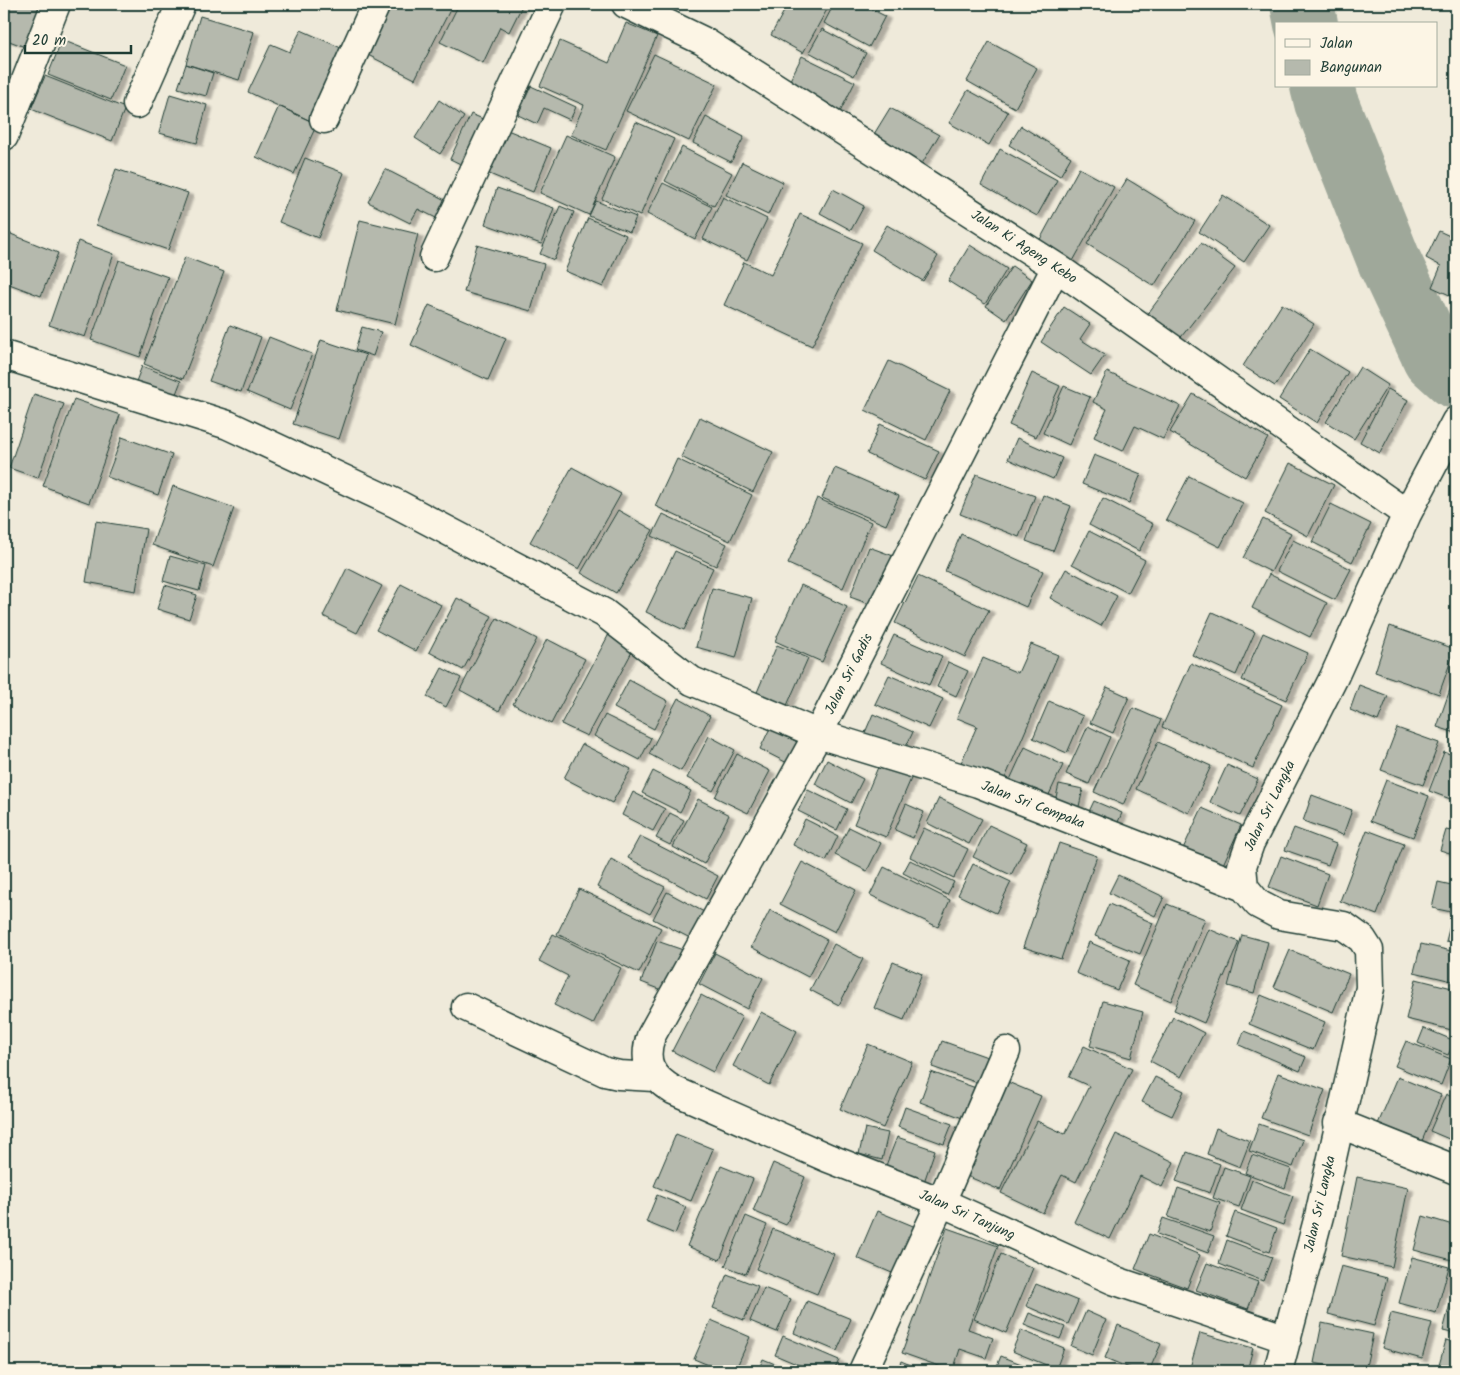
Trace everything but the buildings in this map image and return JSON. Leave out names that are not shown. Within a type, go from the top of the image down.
[{"type":"street","points":[[4,136],[56,4]]},
{"type":"street","points":[[136,104],[181,4]]},
{"type":"street","points":[[324,119],[376,4]]},
{"type":"street","points":[[434,256],[552,4]]},
{"type":"street","name":"Jalan Ki Ageng Kebo","points":[[626,4],[703,41],[1056,267],[1407,514]]},
{"type":"street","name":"Jalan Sri Gadis","points":[[654,1077],[647,1062],[651,1036],[818,734],[1056,267]]},
{"type":"street","name":"Jalan Sri Cempaka","points":[[4,355],[228,425],[388,499],[604,613],[692,681],[818,734],[978,784],[1244,887]]},
{"type":"street","name":"Jalan Sri Langka","points":[[1278,1371],[1319,1216],[1338,1123],[1370,988],[1371,965],[1369,950],[1362,939],[1344,926],[1279,915],[1258,904],[1244,887],[1242,866],[1250,843],[1334,677],[1407,514],[1453,427]]},
{"type":"street","points":[[466,1007],[605,1072],[619,1076],[654,1077]]},
{"type":"street","points":[[863,1371],[941,1202],[1006,1051]]},
{"type":"street","name":"Jalan Sri Tanjung","points":[[654,1077],[673,1090],[828,1158],[941,1202],[1114,1280],[1287,1339]]},
{"type":"street","points":[[1338,1123],[1456,1170]]},
{"type":"waterway","points":[[1302,4],[1306,22]]},
{"type":"waterway","points":[[1322,88],[1326,102],[1390,263],[1434,357],[1456,377]]}]
